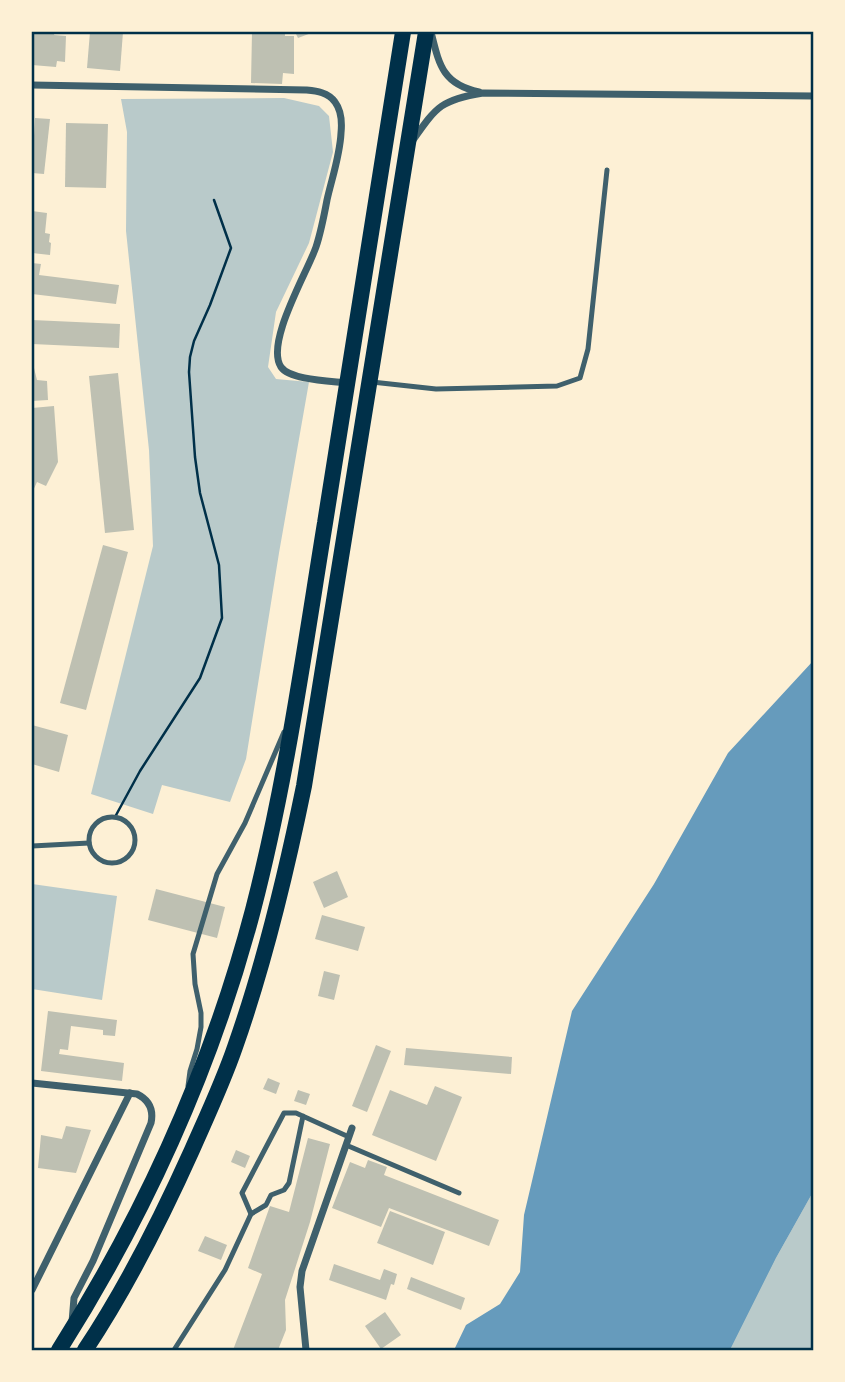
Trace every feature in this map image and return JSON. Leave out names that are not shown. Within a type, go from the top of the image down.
[{"type":"main road","points":[[59,1350],[102,1280],[157,1174],[210,1048],[253,912],[271,838],[294,709],[403,32]]},
{"type":"main road","points":[[85,1350],[143,1253],[213,1102],[235,1048],[255,986],[293,844],[429,32]]},
{"type":"street","points":[[429,32],[439,63],[447,77],[460,87],[483,93]]},
{"type":"street","points":[[32,85],[306,90],[326,94],[334,101],[341,123],[337,158],[317,246],[285,319],[277,343],[277,355],[281,366],[290,375],[347,383]]},
{"type":"street","points":[[409,147],[428,118],[442,105],[460,97],[483,93],[814,96]]},
{"type":"street","points":[[32,1083],[130,1093],[142,1097],[152,1110],[152,1118],[93,1261],[74,1298],[71,1332]]},
{"type":"street","points":[[32,1290],[130,1093]]},
{"type":"street","points":[[306,1350],[300,1287],[302,1271],[352,1128]]},
{"type":"lane","points":[[370,382],[449,388],[557,386],[580,378],[588,349],[607,170]]},
{"type":"lane","points":[[189,1100],[189,1078],[201,1035],[201,1013],[193,954],[217,874],[245,823],[294,709]]},
{"type":"lane","points":[[115,817],[123,819],[134,830],[135,846],[126,859],[119,862],[104,861],[92,851],[89,843],[92,830],[101,819],[115,817]]},
{"type":"lane","points":[[32,846],[89,843]]},
{"type":"lane","points":[[251,1214],[242,1193],[284,1112],[303,1116],[348,1141],[459,1193]]},
{"type":"lane","points":[[174,1350],[225,1270],[251,1214],[266,1205],[271,1195],[284,1190],[289,1183],[303,1116]]},
{"type":"path","points":[[115,817],[140,771],[200,678],[222,618],[219,565],[200,493],[189,391],[190,356],[194,341],[231,248],[214,200]]},
{"type":"shaded area","points":[[284,98],[319,106],[329,116],[333,152],[309,243],[276,312],[268,367],[276,379],[309,382],[246,759],[230,802],[162,785],[153,814],[91,794],[153,546],[149,450],[126,231],[127,132],[121,99]]},
{"type":"shaded area","points":[[32,884],[117,896],[102,1000],[32,989]]},
{"type":"shaded area","points":[[813,1192],[813,1350],[730,1350],[776,1258]]},
{"type":"water","points":[[813,661],[813,1192],[730,1350],[454,1350],[466,1325],[500,1304],[520,1272],[524,1215],[572,1011],[654,884],[728,753]]},
{"type":"building","points":[[32,32],[55,32],[54,35],[66,36],[65,62],[57,61],[56,67],[32,65]]},
{"type":"building","points":[[90,32],[123,32],[120,71],[87,68]]},
{"type":"building","points":[[252,32],[285,32],[285,36],[294,36],[294,74],[283,73],[282,84],[251,83]]},
{"type":"building","points":[[295,32],[314,32],[298,38]]},
{"type":"building","points":[[35,118],[50,119],[44,174],[32,173]]},
{"type":"building","points":[[66,123],[108,124],[106,188],[65,187]]},
{"type":"building","points":[[32,211],[47,213],[45,233],[50,234],[50,255],[32,253]]},
{"type":"building","points":[[32,263],[41,264],[39,275],[119,285],[116,304],[32,294]]},
{"type":"building","points":[[32,320],[120,324],[119,348],[32,344]]},
{"type":"building","points":[[34,368],[37,380],[47,381],[48,400],[32,401]]},
{"type":"building","points":[[118,373],[134,530],[105,533],[89,376]]},
{"type":"building","points":[[54,406],[58,462],[46,486],[37,482],[32,493],[32,408]]},
{"type":"building","points":[[103,545],[128,552],[86,710],[60,703]]},
{"type":"building","points":[[32,725],[68,735],[59,772],[32,764]]},
{"type":"building","points":[[337,871],[348,897],[324,908],[313,882]]},
{"type":"building","points":[[156,889],[225,907],[217,938],[148,920]]},
{"type":"building","points":[[322,915],[365,927],[358,951],[315,939]]},
{"type":"building","points":[[324,971],[340,975],[334,1000],[318,996]]},
{"type":"building","points":[[48,1011],[117,1020],[115,1036],[103,1035],[103,1030],[71,1026],[68,1050],[60,1049],[59,1054],[124,1063],[122,1081],[41,1071]]},
{"type":"building","points":[[376,1045],[391,1051],[367,1112],[352,1106]]},
{"type":"building","points":[[406,1048],[512,1057],[511,1074],[404,1065]]},
{"type":"building","points":[[268,1078],[280,1083],[276,1094],[263,1089]]},
{"type":"building","points":[[435,1086],[462,1097],[436,1161],[372,1135],[390,1090],[427,1105]]},
{"type":"building","points":[[298,1090],[310,1094],[306,1105],[294,1101]]},
{"type":"building","points":[[66,1126],[91,1130],[76,1173],[38,1168],[41,1135],[62,1139]]},
{"type":"building","points":[[308,1138],[330,1144],[310,1222],[285,1300],[286,1330],[278,1350],[233,1350],[262,1274],[248,1268],[270,1206],[289,1212]]},
{"type":"building","points":[[236,1150],[250,1156],[245,1168],[231,1162]]},
{"type":"building","points":[[368,1160],[387,1167],[384,1175],[499,1220],[489,1246],[389,1208],[381,1227],[332,1208],[350,1162],[365,1168]]},
{"type":"building","points":[[390,1211],[445,1232],[433,1265],[377,1243]]},
{"type":"building","points":[[205,1236],[227,1245],[221,1260],[198,1251]]},
{"type":"building","points":[[334,1264],[380,1280],[384,1269],[397,1274],[386,1300],[329,1280]]},
{"type":"building","points":[[411,1277],[465,1298],[461,1310],[407,1289]]},
{"type":"building","points":[[385,1312],[401,1335],[381,1349],[365,1326]]}]
